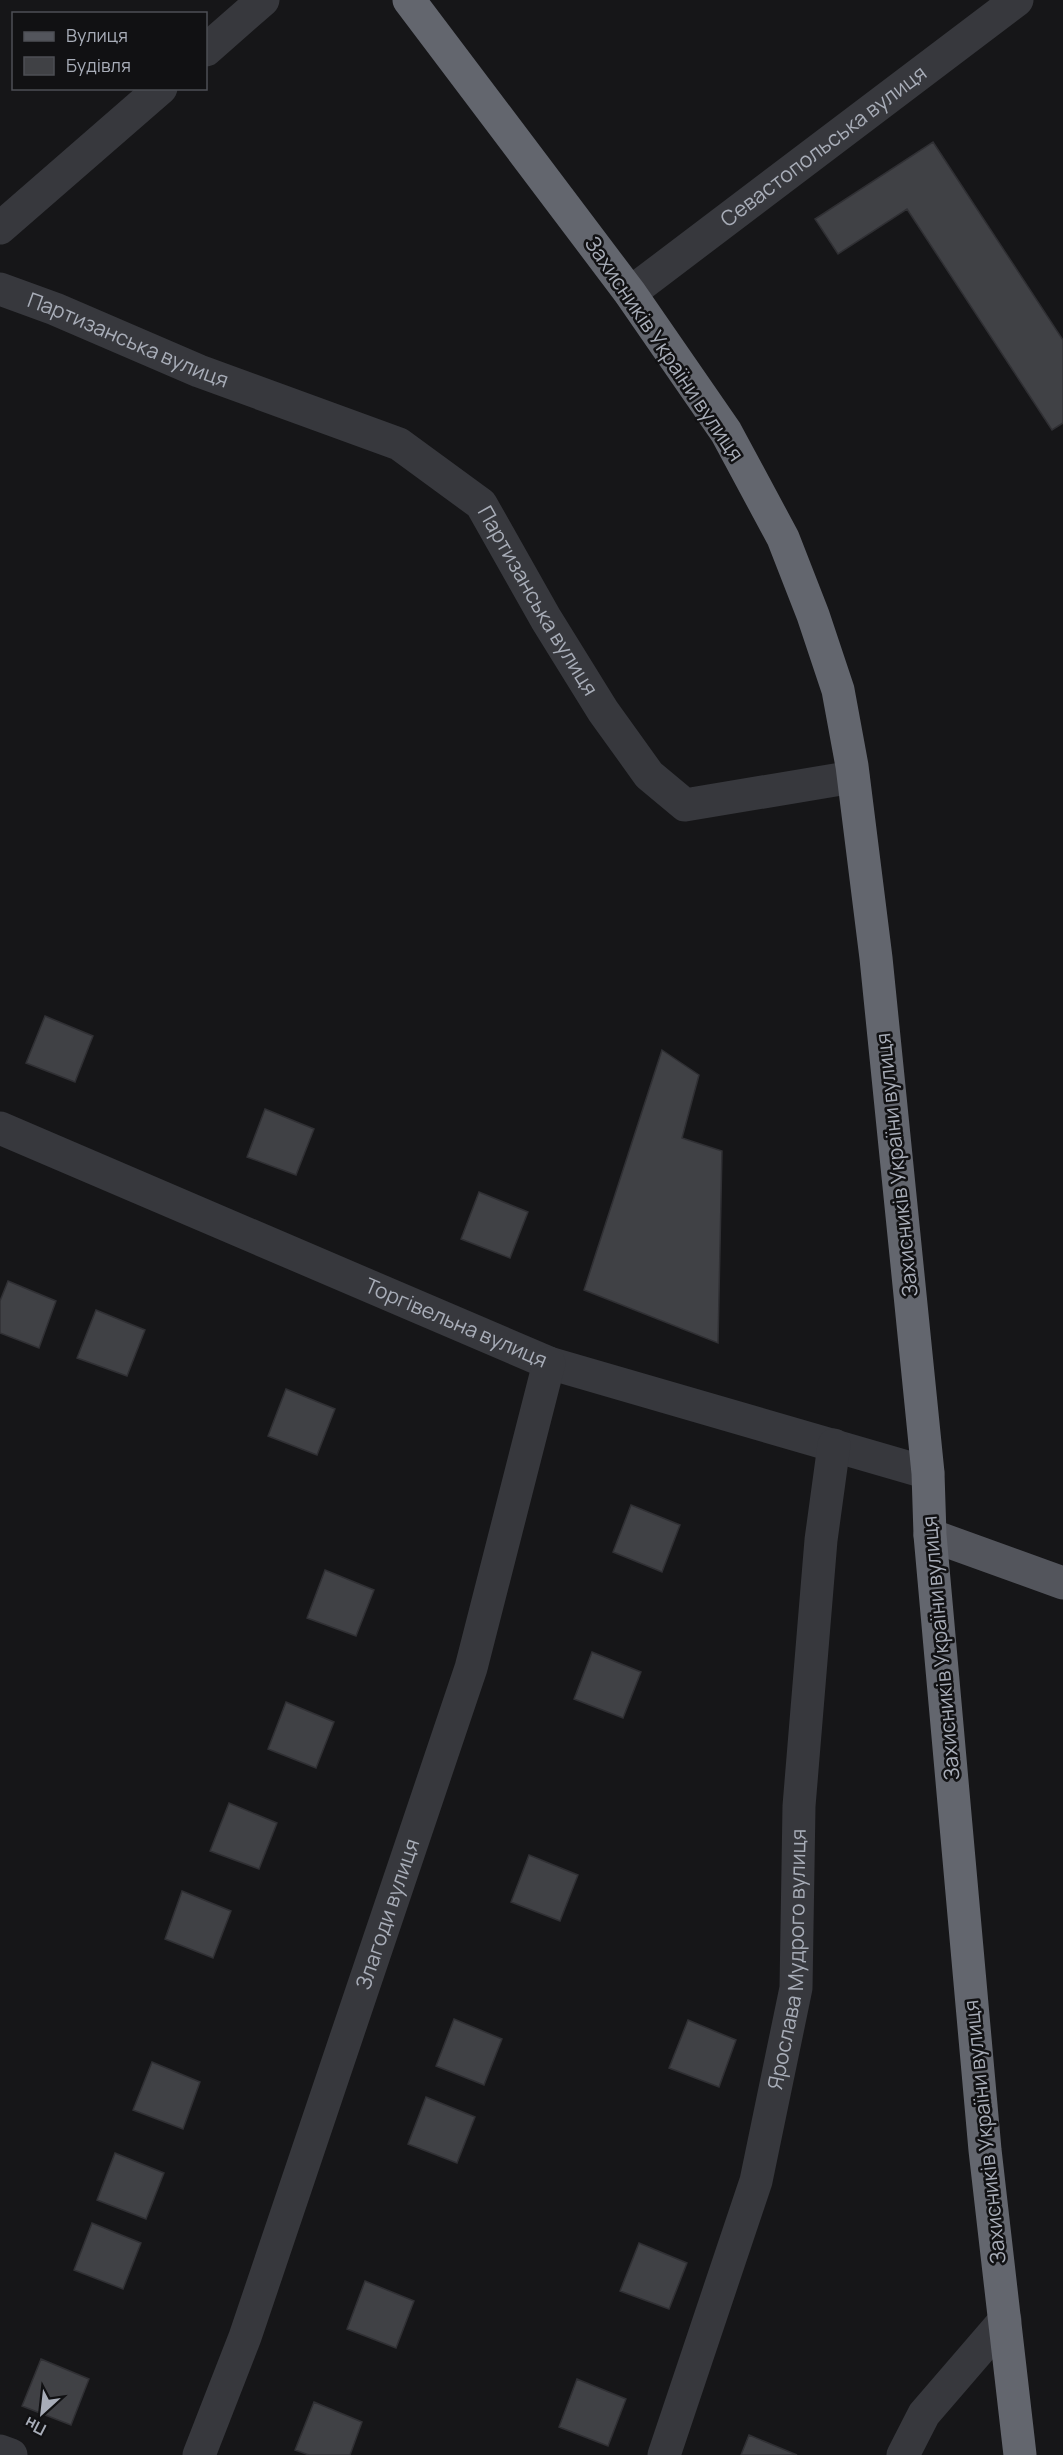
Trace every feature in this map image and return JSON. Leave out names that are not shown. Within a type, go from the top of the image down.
[{"type":"highway","name":"Захисників України вулиця","points":[[409,0],[630,293],[726,432],[783,538],[813,615],[838,690],[853,777],[876,957],[928,1473],[930,1535],[985,2150],[1020,2455]]},
{"type":"main road","points":[[930,1535],[1063,1583]]},
{"type":"street","points":[[207,49],[263,0]]},
{"type":"street","name":"Севастопольська вулиця","points":[[630,293],[1017,0]]},
{"type":"street","points":[[0,228],[159,90]]},
{"type":"street","name":"Партизанська вулиця","points":[[0,289],[55,309],[199,371],[399,444],[481,504],[546,619],[603,711],[648,775],[685,805],[853,777]]},
{"type":"street","name":"Торгівельна вулиця","points":[[0,1128],[549,1363],[928,1473]]},
{"type":"street","name":"Злагоди вулиця","points":[[199,2455],[245,2337],[471,1668],[549,1363]]},
{"type":"street","name":"Ярослава Мудрого вулиця","points":[[664,2455],[756,2181],[796,1988],[799,1806],[821,1540],[834,1446]]},
{"type":"street","points":[[903,2455],[924,2414],[1005,2320]]},
{"type":"street","points":[[0,2451],[11,2455]]},
{"type":"building","points":[[933,142],[1063,340],[1063,423],[1052,430],[907,209],[838,254],[815,219]]},
{"type":"building","points":[[45,1016],[93,1036],[75,1082],[26,1063]]},
{"type":"building","points":[[662,1050],[699,1075],[682,1138],[722,1151],[718,1343],[584,1290]]},
{"type":"building","points":[[265,1109],[314,1129],[296,1175],[247,1157]]},
{"type":"building","points":[[479,1192],[528,1212],[510,1258],[461,1239]]},
{"type":"building","points":[[8,1281],[56,1301],[39,1348],[0,1333],[0,1301]]},
{"type":"building","points":[[96,1310],[145,1330],[127,1376],[77,1358]]},
{"type":"building","points":[[286,1389],[335,1409],[317,1455],[268,1436]]},
{"type":"building","points":[[631,1505],[680,1525],[662,1572],[613,1552]]},
{"type":"building","points":[[325,1570],[374,1590],[356,1636],[307,1618]]},
{"type":"building","points":[[592,1652],[641,1672],[623,1718],[574,1699]]},
{"type":"building","points":[[286,1702],[334,1722],[316,1768],[268,1749]]},
{"type":"building","points":[[229,1803],[277,1823],[259,1869],[210,1851]]},
{"type":"building","points":[[529,1855],[578,1875],[560,1921],[511,1902]]},
{"type":"building","points":[[182,1891],[231,1911],[213,1958],[165,1939]]},
{"type":"building","points":[[454,2019],[502,2039],[484,2085],[436,2066]]},
{"type":"building","points":[[688,2020],[736,2040],[719,2087],[669,2068]]},
{"type":"building","points":[[152,2062],[200,2082],[183,2129],[133,2110]]},
{"type":"building","points":[[426,2097],[475,2117],[457,2163],[408,2144]]},
{"type":"building","points":[[115,2153],[164,2173],[146,2219],[97,2200]]},
{"type":"building","points":[[92,2223],[141,2243],[123,2289],[74,2270]]},
{"type":"building","points":[[639,2243],[687,2263],[669,2309],[620,2291]]},
{"type":"building","points":[[365,2281],[414,2301],[396,2348],[347,2329]]},
{"type":"building","points":[[41,2359],[89,2379],[71,2425],[22,2406]]},
{"type":"building","points":[[577,2379],[626,2399],[608,2446],[559,2427]]},
{"type":"building","points":[[314,2402],[362,2422],[350,2455],[309,2455],[295,2450]]},
{"type":"building","points":[[749,2435],[797,2455],[741,2455]]}]
